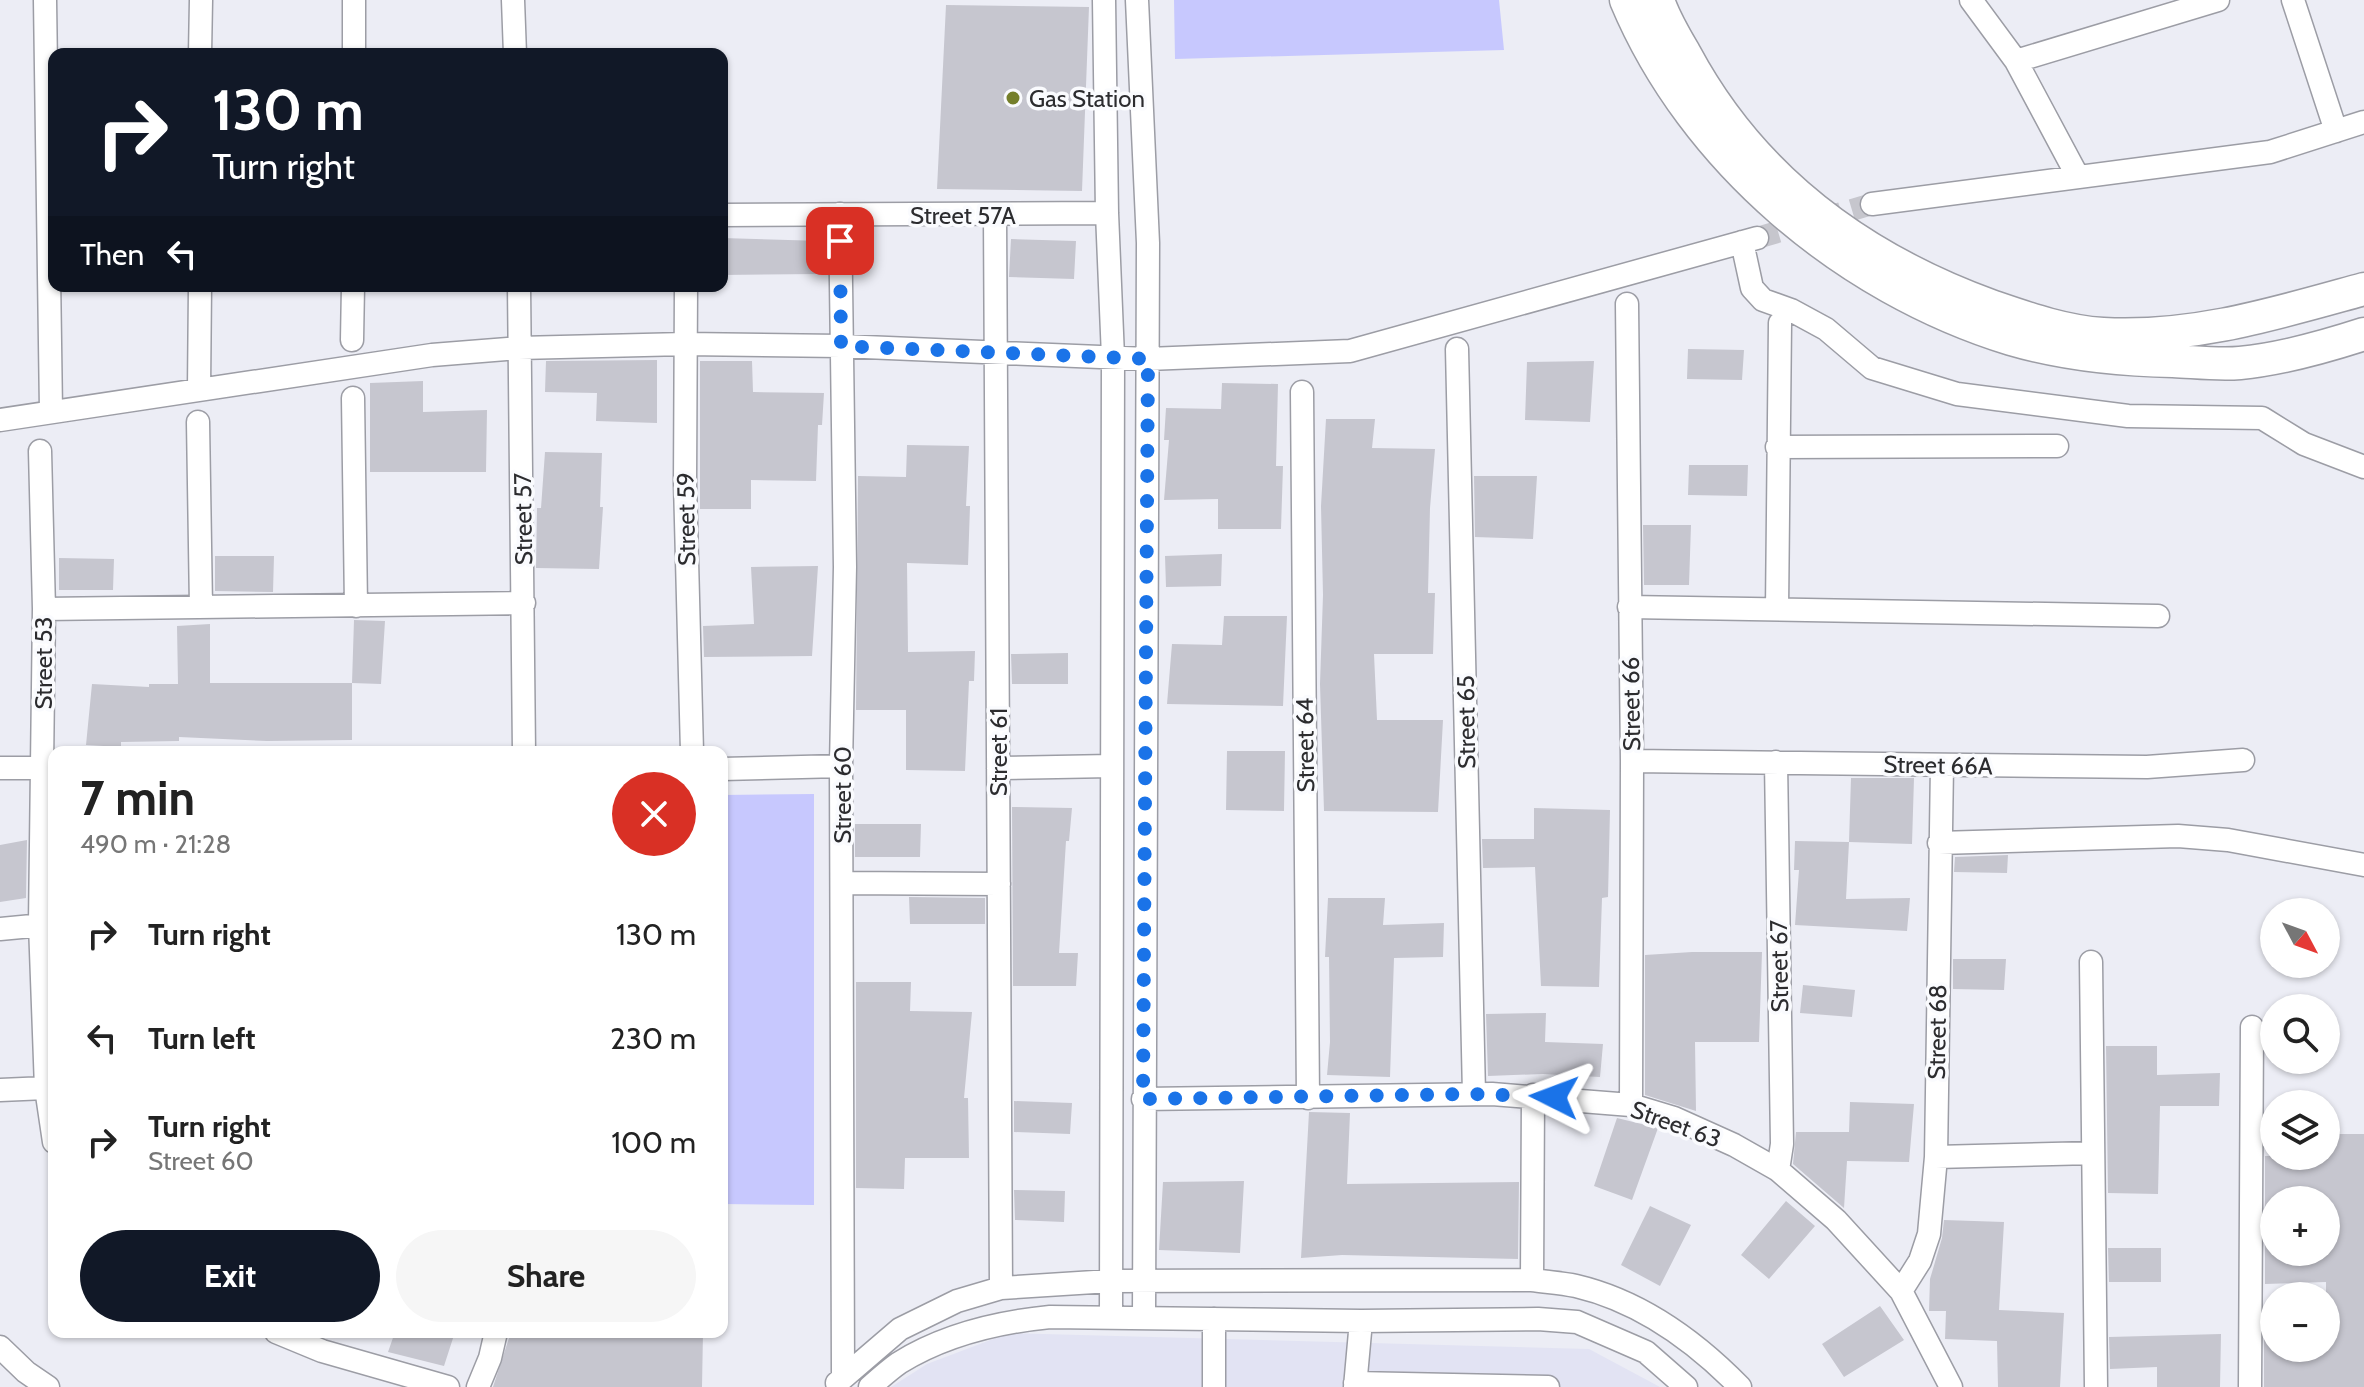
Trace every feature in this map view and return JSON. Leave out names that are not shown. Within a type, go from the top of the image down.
[{"type":"highway","points":[[1626,0],[1635,23],[1675,91],[1724,152],[1770,202],[1817,241],[1883,283],[1945,314],[2012,339],[2143,360],[2238,363],[2281,357],[2364,334]]},
{"type":"highway","points":[[1658,0],[1707,96],[1770,171],[1809,207],[1861,242],[1921,278],[1964,296],[2037,322],[2101,334],[2188,332],[2273,314],[2364,289]]},
{"type":"street","points":[[45,0],[48,206]]},
{"type":"street","points":[[200,48],[201,0]]},
{"type":"street","points":[[354,0],[354,48]]},
{"type":"street","points":[[513,0],[515,48]]},
{"type":"street","points":[[1104,0],[1113,357],[1111,1317]]},
{"type":"street","points":[[1137,0],[1148,243],[1144,1317]]},
{"type":"street","points":[[1971,0],[2016,61],[2078,177]]},
{"type":"street","points":[[2016,61],[2218,0]]},
{"type":"street","points":[[2293,0],[2336,131]]},
{"type":"street","points":[[1872,204],[2270,152],[2364,122]]},
{"type":"street","name":"Street 57A","points":[[728,215],[1107,213]]},
{"type":"street","name":"Street 60","points":[[838,1382],[845,567],[840,214]]},
{"type":"street","name":"Street 61","points":[[995,215],[1001,1288]]},
{"type":"street","points":[[0,420],[432,355],[519,348],[685,344],[841,346],[1148,359],[1350,351],[1749,240],[1752,288],[1763,300],[1791,310],[1826,329],[1872,368],[1957,394],[2128,416],[2262,418],[2304,444],[2364,467]]},
{"type":"street","points":[[49,292],[51,411]]},
{"type":"street","points":[[199,389],[200,292]]},
{"type":"street","points":[[352,340],[353,292]]},
{"type":"street","name":"Street 57","points":[[519,292],[524,746]]},
{"type":"street","name":"Street 59","points":[[686,292],[685,483],[692,746]]},
{"type":"street","name":"Street 66","points":[[1627,304],[1632,761],[1631,1105]]},
{"type":"street","points":[[1777,609],[1780,323]]},
{"type":"street","name":"Street 65","points":[[1457,349],[1474,1094]]},
{"type":"street","name":"Street 64","points":[[1302,392],[1308,1098]]},
{"type":"street","points":[[353,398],[356,606]]},
{"type":"street","points":[[198,422],[201,607]]},
{"type":"street","points":[[1777,447],[2057,446]]},
{"type":"street","name":"Street 53","points":[[40,451],[48,768],[48,1102]]},
{"type":"street","points":[[44,609],[524,603]]},
{"type":"street","points":[[1629,607],[2158,616]]},
{"type":"street","name":"Street 66A","points":[[1632,761],[2147,767],[2243,760]]},
{"type":"street","name":"Street 67","points":[[1776,762],[1782,1144],[1778,1170]]},
{"type":"street","name":"Street 68","points":[[1901,1291],[1920,1261],[1929,1234],[1936,1157],[1942,765]]},
{"type":"street","points":[[728,769],[841,766]]},
{"type":"street","points":[[998,768],[1111,766]]},
{"type":"street","points":[[0,768],[48,768]]},
{"type":"street","points":[[1939,843],[2178,836],[2228,840],[2364,864]]},
{"type":"street","points":[[842,883],[999,884]]},
{"type":"street","points":[[0,929],[47,924]]},
{"type":"street","points":[[2091,962],[2096,1387]]},
{"type":"street","points":[[2250,1387],[2252,1027]]},
{"type":"street","points":[[0,1090],[46,1088]]},
{"type":"street","points":[[1532,1280],[1533,1095]]},
{"type":"street","name":"Street 63","points":[[1143,1099],[1533,1095],[1631,1105],[1674,1118],[1734,1145],[1778,1170],[1836,1220],[1901,1291],[1951,1387]]},
{"type":"street","points":[[1936,1157],[2093,1153]]},
{"type":"street","points":[[838,1382],[900,1329],[957,1301],[1001,1288],[1110,1281],[1532,1280],[1576,1286],[1651,1316],[1715,1361],[1740,1387]]},
{"type":"street","points":[[870,1387],[900,1363],[957,1336],[1011,1321],[1050,1317],[1361,1321],[1538,1319],[1577,1322],[1646,1352],[1686,1387]]},
{"type":"street","points":[[1214,1319],[1214,1387]]},
{"type":"street","points":[[1361,1321],[1355,1385],[1548,1387]]},
{"type":"street","points":[[478,1387],[495,1338]]},
{"type":"street","points":[[324,1341],[448,1387]]},
{"type":"street","points":[[0,1347],[23,1379],[48,1387]]},
{"type":"shaded area","points":[[1174,0],[1499,0],[1504,50],[1175,59]]},
{"type":"shaded area","points":[[814,794],[814,1205],[728,1204],[728,795]]},
{"type":"shaded area","points":[[1009,1333],[1589,1349],[1660,1387],[891,1387],[927,1364]]},
{"type":"building","name":"Gas Station","points":[[946,5],[1089,7],[1082,191],[937,189]]},
{"type":"building","points":[[728,238],[823,241],[821,274],[728,275]]},
{"type":"building","points":[[1011,239],[1076,241],[1074,279],[1009,277]]},
{"type":"building","points":[[1688,349],[1744,350],[1742,380],[1687,379]]},
{"type":"building","points":[[657,360],[657,423],[596,421],[597,393],[545,392],[546,361]]},
{"type":"building","points":[[700,361],[752,361],[753,392],[824,393],[822,425],[818,425],[816,481],[751,480],[751,509],[700,509]]},
{"type":"building","points":[[1594,361],[1590,422],[1525,420],[1527,362]]},
{"type":"building","points":[[423,381],[423,412],[487,410],[486,472],[370,472],[370,383]]},
{"type":"building","points":[[1222,383],[1278,384],[1276,466],[1283,466],[1281,529],[1218,529],[1218,499],[1164,500],[1169,440],[1164,440],[1166,408],[1221,409]]},
{"type":"building","points":[[1326,419],[1375,419],[1372,448],[1435,449],[1428,593],[1435,593],[1433,654],[1374,654],[1377,720],[1443,720],[1438,812],[1324,811],[1320,684],[1323,595],[1321,506]]},
{"type":"building","points":[[907,445],[969,446],[966,506],[970,506],[968,565],[907,563],[908,652],[975,651],[974,681],[969,681],[965,771],[906,770],[906,710],[856,710],[858,476],[906,477]]},
{"type":"building","points":[[545,452],[602,453],[599,569],[536,568],[537,508],[541,508]]},
{"type":"building","points":[[1689,465],[1748,465],[1747,496],[1688,495]]},
{"type":"building","points":[[1474,476],[1537,476],[1533,539],[1475,537]]},
{"type":"building","points":[[1643,525],[1691,525],[1689,585],[1644,585]]},
{"type":"building","points":[[1222,554],[1221,586],[1166,587],[1165,556]]},
{"type":"building","points":[[215,556],[274,556],[273,592],[215,591]]},
{"type":"building","points":[[59,558],[114,559],[113,590],[59,590]]},
{"type":"building","points":[[818,566],[812,656],[704,657],[703,626],[754,624],[751,567]]},
{"type":"building","points":[[1224,616],[1287,616],[1283,706],[1167,704],[1172,644],[1222,645]]},
{"type":"building","points":[[354,620],[385,621],[381,684],[352,683]]},
{"type":"building","points":[[210,624],[210,683],[352,683],[352,740],[267,741],[179,737],[179,741],[121,742],[121,746],[86,745],[92,684],[149,687],[149,684],[178,684],[177,626]]},
{"type":"building","points":[[1068,653],[1068,684],[1012,684],[1011,654]]},
{"type":"building","points":[[1227,751],[1285,751],[1284,811],[1226,810]]},
{"type":"building","points":[[1851,778],[1914,778],[1912,844],[1849,842]]},
{"type":"building","points":[[1012,807],[1072,808],[1069,841],[1066,841],[1059,953],[1078,953],[1076,986],[1013,986]]},
{"type":"building","points":[[1534,808],[1610,810],[1608,897],[1602,898],[1599,987],[1541,986],[1535,867],[1483,868],[1482,839],[1534,839]]},
{"type":"building","points":[[855,824],[921,824],[920,857],[855,857]]},
{"type":"building","points":[[27,840],[26,898],[0,902],[0,845]]},
{"type":"building","points":[[1795,841],[1849,842],[1846,899],[1910,898],[1907,931],[1795,925],[1799,870],[1794,870]]},
{"type":"building","points":[[2008,855],[2007,873],[1954,872],[1955,857]]},
{"type":"building","points":[[909,897],[985,898],[985,924],[910,924]]},
{"type":"building","points":[[1328,898],[1385,898],[1383,925],[1444,923],[1443,957],[1394,958],[1390,1077],[1327,1075],[1330,1042],[1329,957],[1325,957]]},
{"type":"building","points":[[1762,952],[1759,1042],[1695,1042],[1696,1111],[1645,1095],[1645,955]]},
{"type":"building","points":[[1953,959],[2006,959],[2004,990],[1953,989]]},
{"type":"building","points":[[856,982],[911,982],[910,1011],[972,1012],[964,1098],[968,1098],[969,1158],[905,1158],[904,1189],[856,1188]]},
{"type":"building","points":[[1803,985],[1855,990],[1852,1017],[1800,1013]]},
{"type":"building","points":[[1546,1013],[1545,1042],[1603,1044],[1600,1077],[1543,1074],[1488,1076],[1486,1014]]},
{"type":"building","points":[[2106,1046],[2157,1046],[2157,1075],[2220,1073],[2219,1106],[2160,1106],[2158,1194],[2108,1193]]},
{"type":"building","points":[[1014,1101],[1072,1103],[1070,1134],[1014,1132]]},
{"type":"building","points":[[1850,1102],[1914,1104],[1909,1162],[1847,1161],[1844,1208],[1793,1164],[1796,1132],[1849,1132]]},
{"type":"building","points":[[1309,1112],[1350,1113],[1347,1184],[1519,1182],[1518,1259],[1342,1255],[1301,1258]]},
{"type":"building","points":[[1617,1118],[1658,1128],[1632,1200],[1594,1186]]},
{"type":"building","points":[[2340,1134],[2364,1134],[2364,1387],[2264,1387],[2264,1362],[2340,1362],[2340,1282],[2265,1282],[2265,1266],[2340,1266],[2340,1186],[2265,1186],[2265,1170],[2340,1170]]},
{"type":"building","points":[[1244,1181],[1240,1253],[1159,1250],[1163,1182]]},
{"type":"building","points":[[1014,1190],[1065,1191],[1064,1222],[1015,1220]]},
{"type":"building","points":[[1786,1201],[1815,1226],[1769,1279],[1741,1255]]},
{"type":"building","points":[[1650,1206],[1691,1225],[1660,1286],[1621,1265]]},
{"type":"building","points":[[1944,1220],[2004,1222],[1999,1310],[2064,1313],[2060,1387],[1998,1387],[1997,1341],[1945,1339],[1946,1311],[1929,1311],[1930,1279]]},
{"type":"building","points":[[2108,1248],[2161,1248],[2161,1282],[2109,1282]]},
{"type":"building","points":[[1880,1306],[1904,1340],[1844,1377],[1822,1344]]},
{"type":"building","points":[[2221,1334],[2220,1387],[2157,1387],[2157,1367],[2110,1369],[2109,1337]]},
{"type":"building","points":[[393,1338],[453,1338],[444,1366],[388,1352]]},
{"type":"building","points":[[509,1338],[703,1338],[702,1387],[493,1387]]},
{"type":"tunnel","points":[[1757,238],[1872,204]]},
{"type":"place","name":"Gas Station","points":[[1013,98]]},
{"type":"route","points":[[840,241],[841,346],[1148,359],[1143,1099],[1474,1094],[1554,1097]]}]
